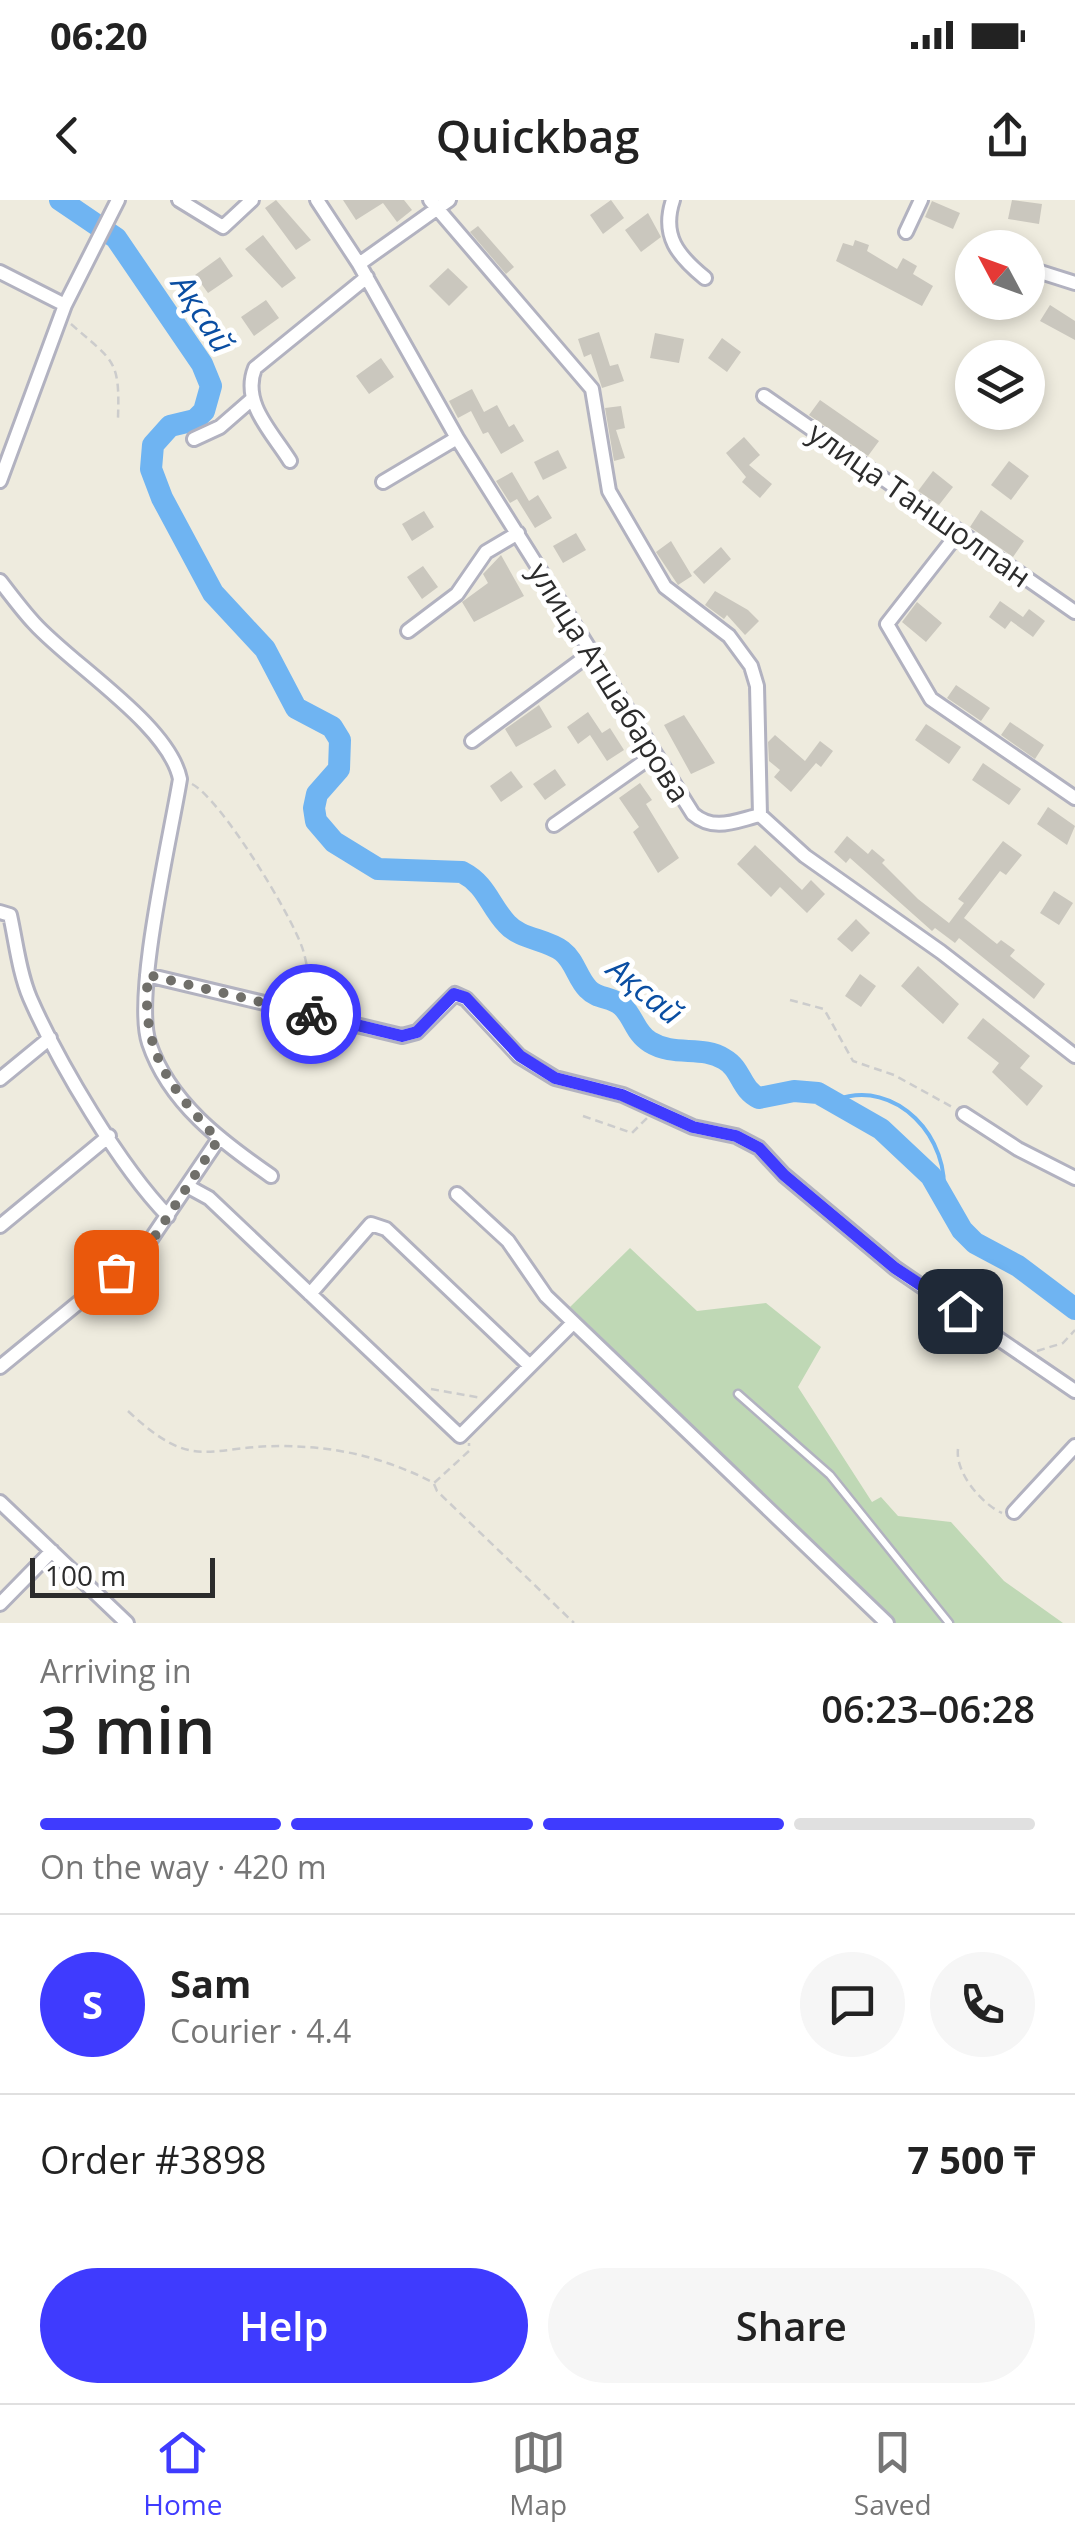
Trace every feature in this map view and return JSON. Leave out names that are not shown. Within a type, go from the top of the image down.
[{"type":"street","points":[[0,481],[63,310],[118,200]]},
{"type":"street","points":[[179,200],[223,227],[252,200]]},
{"type":"street","name":"улица Атшабарова","points":[[317,200],[360,264],[457,438],[693,814],[704,824],[718,826],[760,815]]},
{"type":"street","points":[[360,264],[433,204],[449,200]]},
{"type":"street","points":[[672,200],[667,226],[670,242],[706,278]]},
{"type":"street","points":[[906,232],[921,200]]},
{"type":"street","points":[[433,204],[592,389],[608,491],[665,587],[729,636],[751,666],[757,686],[760,815],[805,856],[941,952],[1075,1056]]},
{"type":"street","points":[[0,272],[63,310]]},
{"type":"street","points":[[1045,273],[1075,283]]},
{"type":"street","points":[[290,461],[252,400],[248,387],[255,368],[367,278]]},
{"type":"street","name":"улица Таншолпан","points":[[764,396],[1075,612]]},
{"type":"street","points":[[194,439],[220,427],[252,400]]},
{"type":"street","points":[[383,482],[457,438]]},
{"type":"street","points":[[959,532],[887,624],[931,699],[1075,798]]},
{"type":"street","points":[[408,631],[457,594],[486,552],[518,534]]},
{"type":"street","points":[[0,581],[32,622],[145,726],[177,763],[180,779],[148,975],[144,1015],[149,1043],[175,1092],[218,1140],[271,1176]]},
{"type":"street","points":[[472,741],[591,653]]},
{"type":"street","points":[[554,825],[654,754]]},
{"type":"street","points":[[0,912],[10,915],[29,996],[50,1038],[139,1186],[168,1216]]},
{"type":"street","points":[[148,975],[402,1036],[417,1032],[454,994],[466,998],[520,1056],[538,1069],[656,1108],[693,1127],[736,1136],[759,1148],[784,1175],[895,1268],[1075,1391]]},
{"type":"street","points":[[0,1079],[50,1038]]},
{"type":"street","points":[[964,1114],[1018,1150],[1075,1178]]},
{"type":"street","points":[[0,1226],[109,1136]]},
{"type":"street","points":[[0,1367],[146,1248],[218,1140]]},
{"type":"street","points":[[186,1186],[209,1198],[460,1436],[573,1323]]},
{"type":"street","points":[[458,1194],[508,1241],[546,1296],[886,1623]]},
{"type":"street","points":[[310,1294],[371,1224],[386,1229],[530,1366]]},
{"type":"street","points":[[1014,1512],[1075,1446]]},
{"type":"street","points":[[0,1502],[122,1621]]},
{"type":"street","points":[[0,1604],[52,1552]]},
{"type":"lane","points":[[738,1394],[830,1476],[949,1623]]},
{"type":"path","points":[[63,310],[113,361],[119,375],[118,418]]},
{"type":"path","points":[[180,779],[212,799],[293,930],[302,947],[315,1015]]},
{"type":"path","points":[[790,1000],[824,1008],[852,1061],[894,1074],[964,1114]]},
{"type":"path","points":[[583,1116],[632,1133],[656,1108]]},
{"type":"path","points":[[1021,1355],[1063,1342],[1075,1330]]},
{"type":"path","points":[[426,1388],[497,1399]]},
{"type":"path","points":[[128,1411],[158,1440],[191,1453],[282,1446],[360,1452],[434,1483],[437,1491],[574,1623]]},
{"type":"path","points":[[434,1483],[469,1451],[469,1442],[460,1436]]},
{"type":"path","points":[[958,1449],[962,1471],[986,1504],[1000,1514],[1014,1512]]},
{"type":"green space","points":[[630,1248],[697,1311],[766,1303],[821,1347],[798,1387],[872,1502],[881,1497],[898,1516],[951,1522],[1004,1581],[1063,1623],[896,1623],[570,1307]]},
{"type":"building","points":[[276,200],[311,240],[296,250],[265,208]]},
{"type":"building","points":[[343,200],[404,200],[412,210],[397,222],[383,203],[356,220]]},
{"type":"building","points":[[611,200],[624,218],[603,234],[590,215]]},
{"type":"building","points":[[1012,200],[1042,204],[1039,224],[1008,219]]},
{"type":"building","points":[[932,201],[960,213],[953,229],[925,217]]},
{"type":"building","points":[[648,213],[661,237],[641,252],[625,230]]},
{"type":"building","points":[[478,226],[514,267],[506,274],[470,232]]},
{"type":"building","points":[[263,235],[296,278],[282,288],[245,249]]},
{"type":"building","points":[[855,240],[869,245],[867,251],[897,269],[903,258],[917,266],[913,274],[933,286],[922,306],[836,261],[843,243],[853,246]]},
{"type":"building","points":[[220,257],[233,276],[208,293],[195,275]]},
{"type":"building","points":[[448,268],[468,287],[449,306],[429,286]]},
{"type":"building","points":[[266,300],[279,318],[254,336],[241,317]]},
{"type":"building","points":[[1050,305],[1075,321],[1075,340],[1040,321],[1045,320]]},
{"type":"building","points":[[599,332],[610,366],[618,364],[624,381],[602,388],[591,354],[584,357],[578,339]]},
{"type":"building","points":[[655,333],[684,339],[679,363],[650,358]]},
{"type":"building","points":[[722,338],[741,352],[727,372],[708,358]]},
{"type":"building","points":[[381,358],[394,377],[369,394],[356,376]]},
{"type":"building","points":[[472,389],[484,412],[497,405],[509,427],[514,424],[524,441],[501,454],[488,432],[483,434],[471,411],[458,418],[449,401]]},
{"type":"building","points":[[820,400],[879,441],[868,456],[809,415]]},
{"type":"building","points":[[621,406],[625,428],[616,430],[625,458],[614,461],[605,408]]},
{"type":"building","points":[[744,437],[760,455],[749,465],[772,484],[760,498],[742,482],[746,477],[726,453]]},
{"type":"building","points":[[558,450],[567,468],[543,480],[534,462]]},
{"type":"building","points":[[1009,461],[1029,476],[1011,500],[991,485]]},
{"type":"building","points":[[933,471],[953,487],[939,505],[918,491]]},
{"type":"building","points":[[512,472],[529,501],[538,495],[552,518],[535,528],[517,499],[510,503],[496,481]]},
{"type":"building","points":[[981,510],[1024,541],[1013,557],[970,527]]},
{"type":"building","points":[[424,511],[434,527],[412,541],[402,524]]},
{"type":"building","points":[[576,533],[586,550],[563,563],[553,546]]},
{"type":"building","points":[[671,541],[692,576],[678,585],[656,552]]},
{"type":"building","points":[[721,547],[731,559],[704,584],[693,572]]},
{"type":"building","points":[[501,555],[524,596],[474,622],[462,602],[488,583],[483,574]]},
{"type":"building","points":[[423,566],[438,587],[422,599],[407,577]]},
{"type":"building","points":[[715,591],[759,621],[745,635],[727,615],[724,619],[705,605]]},
{"type":"building","points":[[1000,601],[1023,617],[1029,609],[1045,621],[1033,637],[1011,621],[1005,629],[989,617]]},
{"type":"building","points":[[917,602],[942,623],[926,642],[902,622]]},
{"type":"building","points":[[956,685],[990,708],[981,721],[947,698]]},
{"type":"building","points":[[539,705],[552,727],[516,747],[505,729]]},
{"type":"building","points":[[588,712],[602,733],[610,728],[624,750],[607,761],[590,735],[578,744],[567,727]]},
{"type":"building","points":[[684,715],[715,763],[691,774],[664,725]]},
{"type":"building","points":[[1010,722],[1044,745],[1035,759],[1001,735]]},
{"type":"building","points":[[926,724],[961,747],[949,764],[915,740]]},
{"type":"building","points":[[775,735],[805,761],[820,741],[833,751],[821,767],[816,763],[791,792],[774,777],[780,770],[769,761],[768,742]]},
{"type":"building","points":[[983,763],[1021,789],[1009,805],[972,780]]},
{"type":"building","points":[[555,769],[566,785],[545,800],[533,784]]},
{"type":"building","points":[[511,771],[523,787],[501,802],[490,786]]},
{"type":"building","points":[[640,783],[652,800],[646,804],[679,858],[658,873],[633,832],[639,827],[619,798]]},
{"type":"building","points":[[1048,807],[1075,826],[1067,845],[1037,824]]},
{"type":"building","points":[[847,836],[868,854],[872,849],[885,860],[882,863],[918,899],[949,923],[964,903],[958,899],[1003,841],[1022,855],[1006,875],[1000,871],[964,918],[997,944],[1001,940],[1015,950],[1010,956],[1045,984],[1034,999],[959,938],[955,943],[935,928],[932,931],[850,858],[846,863],[834,852]]},
{"type":"building","points":[[755,845],[802,890],[811,880],[825,894],[807,913],[780,887],[771,897],[737,864]]},
{"type":"building","points":[[1054,891],[1073,903],[1059,925],[1040,913]]},
{"type":"building","points":[[856,919],[870,933],[852,952],[837,939]]},
{"type":"building","points":[[918,966],[959,1004],[943,1024],[901,986]]},
{"type":"building","points":[[860,974],[876,986],[861,1007],[845,996]]},
{"type":"building","points":[[983,1018],[1030,1056],[1020,1068],[1043,1086],[1027,1106],[992,1072],[999,1063],[967,1038]]},
{"type":"waterway","name":"Ақсай","points":[[60,200],[116,238],[202,364],[211,386],[204,411],[195,420],[170,426],[153,445],[151,469],[162,498],[213,593],[265,649],[296,708],[332,727],[340,740],[339,769],[317,794],[314,808],[316,821],[334,842],[378,869],[462,872],[477,883],[512,929],[562,951],[588,989],[622,1006],[650,1042],[724,1059],[759,1098],[794,1091],[818,1093],[881,1129],[931,1176],[962,1230],[975,1243],[1018,1266],[1075,1309]]},
{"type":"waterway","points":[[836,1100],[858,1095],[879,1097],[899,1105],[915,1118],[939,1155],[943,1198]]},
{"type":"way so far","points":[[116,1272],[146,1248],[199,1163],[218,1140],[175,1092],[149,1043],[144,1015],[148,975],[311,1014]]},
{"type":"route","points":[[311,1014],[402,1036],[417,1032],[454,994],[466,998],[520,1056],[555,1078],[622,1095],[693,1127],[736,1136],[759,1148],[784,1175],[895,1268],[960,1311]]}]
